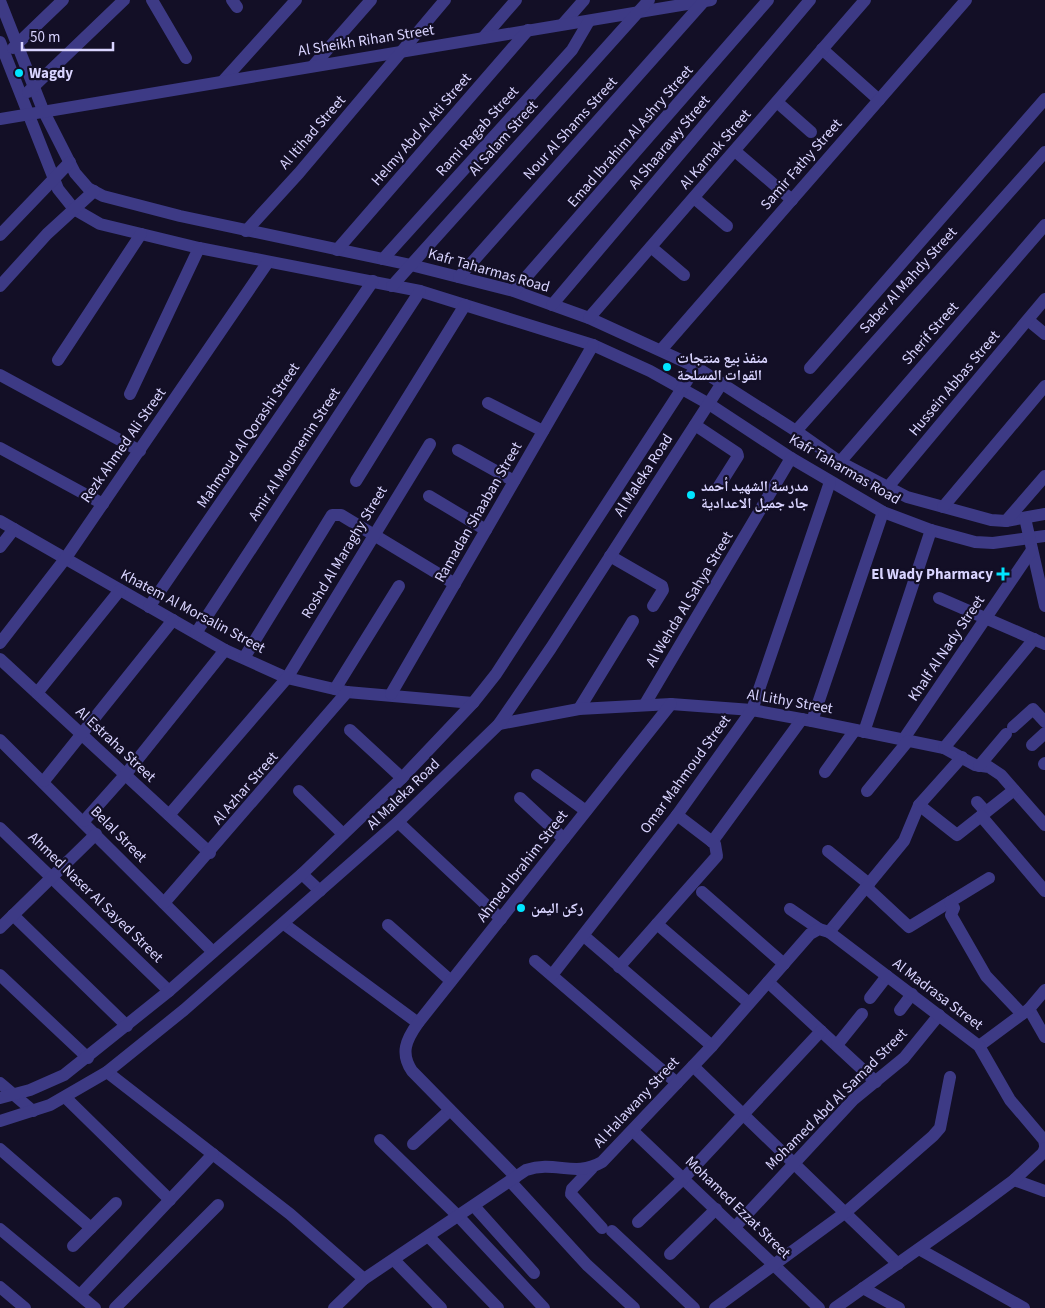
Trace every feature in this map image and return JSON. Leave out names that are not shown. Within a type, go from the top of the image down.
[{"type":"street","points":[[5,56],[63,0]]},
{"type":"street","points":[[21,99],[124,0]]},
{"type":"street","points":[[152,0],[186,58]]},
{"type":"street","points":[[223,81],[296,0]]},
{"type":"street","points":[[313,66],[371,0]]},
{"type":"street","name":"Al Itihad Street","points":[[246,231],[299,173],[445,0]]},
{"type":"street","points":[[483,38],[516,0]]},
{"type":"street","points":[[563,24],[584,0]]},
{"type":"street","name":"Al Salam Street","points":[[392,286],[649,0]]},
{"type":"street","name":"Al Sheikh Rihan Street","points":[[0,119],[43,110],[707,0]]},
{"type":"street","name":"Nour Al Shams Street","points":[[460,277],[707,0]]},
{"type":"street","name":"Emad Ibrahim Al Ashry Street","points":[[514,291],[768,0]]},
{"type":"street","name":"Al Shaarawy Street","points":[[552,305],[810,0]]},
{"type":"street","name":"Al Karnak Street","points":[[589,318],[865,0]]},
{"type":"street","name":"Samir Fathy Street","points":[[661,350],[966,0]]},
{"type":"street","name":"Kafr Taharmas Road","points":[[0,1],[43,110],[70,162],[82,182],[103,196],[170,214],[411,265],[514,291],[589,318],[696,367],[796,430],[840,462],[907,497],[1006,521],[1044,514]]},
{"type":"street","name":"Rami Ragab Street","points":[[384,260],[572,50],[589,20]]},
{"type":"street","name":"Helmy Abd Al Ati Street","points":[[337,250],[528,30]]},
{"type":"street","name":"Kafr Taharmas Road","points":[[0,42],[53,178],[65,200],[74,208],[100,224],[199,248],[420,291],[593,345],[683,388],[830,482],[883,512],[930,530],[975,542],[1031,544],[1045,536]]},
{"type":"street","points":[[822,50],[879,100]]},
{"type":"street","points":[[810,368],[1045,99]]},
{"type":"street","points":[[777,102],[811,132]]},
{"type":"street","points":[[735,151],[792,200]]},
{"type":"street","name":"Saber Al Mahdy Street","points":[[796,430],[1045,152]]},
{"type":"street","points":[[0,235],[70,162]]},
{"type":"street","points":[[0,286],[47,234],[94,191]]},
{"type":"street","points":[[694,198],[726,226]]},
{"type":"street","name":"Sherif Street","points":[[840,462],[1045,225]]},
{"type":"street","points":[[58,360],[142,234]]},
{"type":"street","points":[[651,247],[684,275]]},
{"type":"street","points":[[130,394],[199,248]]},
{"type":"street","name":"Rezk Ahmed Ali Street","points":[[0,643],[65,559],[268,262]]},
{"type":"street","name":"Mahmoud Al Qorashi Street","points":[[149,607],[372,282]]},
{"type":"street","name":"Amir Al Moumenin Street","points":[[196,634],[420,291]]},
{"type":"street","name":"Hussein Abbas Street","points":[[888,487],[1045,299]]},
{"type":"street","points":[[356,481],[465,305]]},
{"type":"street","points":[[1028,320],[1045,334]]},
{"type":"street","name":"Ramadan Shaaban Street","points":[[391,694],[593,345]]},
{"type":"street","name":"Al Maleka Road","points":[[0,1098],[47,1084],[88,1058],[128,1026],[302,874],[402,778],[473,703],[525,632],[696,367]]},
{"type":"street","points":[[0,375],[140,450]]},
{"type":"street","name":"Al Maleka Road","points":[[0,1121],[33,1111],[65,1098],[107,1072],[184,1010],[284,924],[398,822],[499,724],[722,383]]},
{"type":"street","points":[[943,507],[1045,386]]},
{"type":"street","points":[[488,403],[543,431]]},
{"type":"street","points":[[695,425],[737,453],[738,456],[719,486]]},
{"type":"street","name":"Roshd Al Maraghy Street","points":[[169,815],[287,678],[430,444]]},
{"type":"street","points":[[0,448],[103,504]]},
{"type":"street","points":[[458,450],[514,481]]},
{"type":"street","name":"Al Wehda Al Sahya Street","points":[[645,704],[792,458]]},
{"type":"street","points":[[1006,521],[1045,476]]},
{"type":"street","name":"Omar Mahmoud Street","points":[[552,975],[677,815],[752,710],[830,482]]},
{"type":"street","points":[[429,496],[486,530]]},
{"type":"street","points":[[712,842],[807,720],[883,512]]},
{"type":"street","points":[[244,658],[332,515],[341,515],[455,584]]},
{"type":"street","points":[[1025,518],[1045,606]]},
{"type":"street","name":"Khatem Al Morsalin Street","points":[[0,521],[225,650],[287,678],[341,690],[473,703]]},
{"type":"street","points":[[0,547],[14,529]]},
{"type":"street","points":[[825,772],[860,731],[930,530]]},
{"type":"street","name":"Khalf Al Nady Street","points":[[867,791],[905,740],[986,618],[1031,544]]},
{"type":"street","points":[[610,556],[662,586],[663,590],[653,606]]},
{"type":"street","name":"Al Azhar Street","points":[[164,903],[210,853],[341,690],[399,586]]},
{"type":"street","points":[[37,693],[120,590]]},
{"type":"street","points":[[939,598],[1040,641],[944,748]]},
{"type":"street","points":[[44,781],[173,620]]},
{"type":"street","points":[[579,709],[633,621]]},
{"type":"street","points":[[84,821],[125,775],[225,650]]},
{"type":"street","name":"Al Estraha Street","points":[[0,659],[210,853]]},
{"type":"street","name":"Al Lithy Street","points":[[499,724],[579,709],[645,704],[752,710],[807,720],[944,748],[979,766],[996,770],[1014,790],[1037,810],[1045,825]]},
{"type":"street","name":"Ahmed Ibrahim Street","points":[[450,1110],[412,1071],[406,1062],[404,1051],[409,1036],[500,918],[671,704]]},
{"type":"street","points":[[979,766],[1009,731],[1033,709],[1045,722]]},
{"type":"street","points":[[350,730],[402,778]]},
{"type":"street","points":[[1032,745],[1045,733]]},
{"type":"street","name":"Belal Street","points":[[0,740],[44,781],[213,952]]},
{"type":"street","name":"Al Halawany Street","points":[[334,1308],[364,1279],[513,1179],[540,1165],[576,1170],[592,1168],[610,1156],[712,1046],[810,934],[824,931],[868,886],[904,841],[919,805],[962,757]]},
{"type":"street","points":[[537,775],[586,811]]},
{"type":"street","points":[[919,805],[956,835],[1014,790]]},
{"type":"street","points":[[299,791],[343,834]]},
{"type":"street","points":[[520,798],[564,839]]},
{"type":"street","points":[[977,802],[984,814],[1045,891]]},
{"type":"street","points":[[619,967],[717,856],[718,848],[677,815]]},
{"type":"street","points":[[398,822],[500,918]]},
{"type":"street","name":"Ahmed Naser Al Sayed Street","points":[[0,828],[169,990]]},
{"type":"street","points":[[0,928],[96,834]]},
{"type":"street","points":[[828,851],[868,886],[909,927],[989,878]]},
{"type":"street","points":[[302,874],[320,891]]},
{"type":"street","points":[[702,892],[784,964]]},
{"type":"street","points":[[950,902],[954,908],[951,914],[977,963],[991,982],[1033,1007],[1045,1037]]},
{"type":"street","name":"Al Madrasa Street","points":[[790,909],[912,994],[979,1046],[1002,1088],[1044,1140],[1045,1146],[1043,1153],[1014,1180],[835,1308]]},
{"type":"street","points":[[14,915],[128,1026]]},
{"type":"street","points":[[284,924],[418,1023]]},
{"type":"street","points":[[657,924],[749,1003]]},
{"type":"street","points":[[388,925],[451,981]]},
{"type":"street","points":[[584,936],[712,1046]]},
{"type":"street","points":[[535,961],[677,1083]]},
{"type":"street","points":[[0,974],[88,1058]]},
{"type":"street","points":[[870,998],[887,976]]},
{"type":"street","points":[[768,982],[876,1082]]},
{"type":"street","points":[[979,1046],[1033,1007],[1045,990]]},
{"type":"street","points":[[900,1010],[912,994]]},
{"type":"street","points":[[837,1045],[862,1014]]},
{"type":"street","name":"Mohamed Abd Al Samad Street","points":[[735,1227],[854,1099],[904,1058],[939,1014]]},
{"type":"street","points":[[638,1222],[684,1178],[821,1031]]},
{"type":"street","points":[[693,1066],[795,1162],[898,1264]]},
{"type":"street","points":[[107,1072],[312,1232],[364,1279]]},
{"type":"street","points":[[715,1308],[846,1212],[925,1144],[940,1128],[950,1077]]},
{"type":"street","points":[[0,1083],[33,1111]]},
{"type":"street","points":[[65,1098],[170,1200]]},
{"type":"street","points":[[413,1144],[450,1110],[513,1179],[580,1258],[634,1308]]},
{"type":"street","name":"Mohamed Ezzat Street","points":[[633,1131],[820,1308]]},
{"type":"street","points":[[380,1140],[459,1216],[544,1308]]},
{"type":"street","points":[[0,1149],[91,1228]]},
{"type":"street","points":[[80,1295],[213,1154]]},
{"type":"street","points":[[592,1168],[572,1189],[571,1194],[607,1230],[694,1308]]},
{"type":"street","points":[[1014,1180],[1045,1191]]},
{"type":"street","points":[[73,1246],[116,1203]]},
{"type":"street","points":[[115,1308],[218,1205]]},
{"type":"street","points":[[474,1206],[534,1273]]},
{"type":"street","points":[[670,1254],[716,1209]]},
{"type":"street","points":[[0,1229],[95,1308]]},
{"type":"street","points":[[429,1236],[498,1308]]},
{"type":"street","points":[[919,1249],[1024,1308]]},
{"type":"street","points":[[394,1260],[441,1308]]},
{"type":"street","points":[[0,1287],[24,1308]]},
{"type":"street","points":[[863,1288],[899,1308]]},
{"type":"place","name":"Wagdy","points":[[19,73]]},
{"type":"place","name":"منفذ بيع منتجات القوات المسلحة","points":[[667,367]]},
{"type":"place","name":"مدرسة الشهيد أحمد جاد جميل الاعدادية","points":[[691,495]]},
{"type":"place","name":"El Wady Pharmacy","points":[[1003,574]]},
{"type":"place","name":"ركن اليمن","points":[[521,908]]}]
